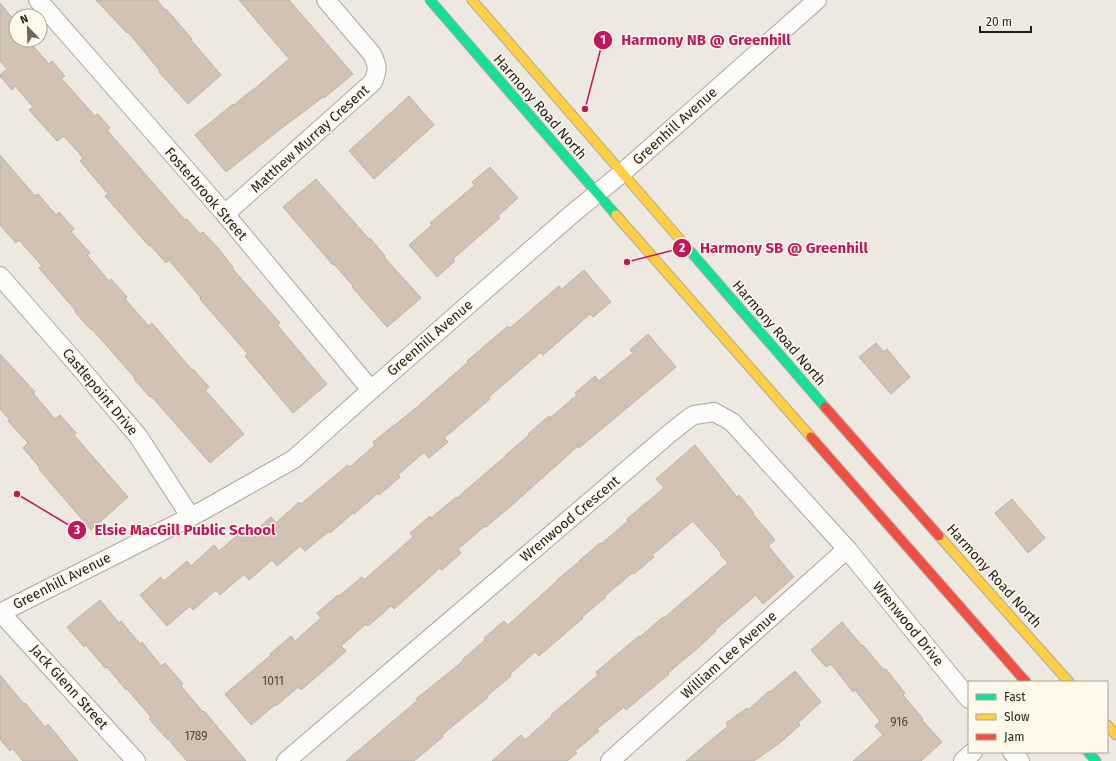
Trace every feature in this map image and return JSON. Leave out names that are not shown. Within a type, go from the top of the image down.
[{"type":"main road","name":"Harmony Road North","points":[[430,0],[596,194],[1025,681]]},
{"type":"main road","name":"Harmony Road North","points":[[472,0],[792,370],[1068,681]]},
{"type":"main road","points":[[1108,726],[1116,735]]},
{"type":"main road","points":[[1089,753],[1096,761]]},
{"type":"street","name":"Fosterbrook Street","points":[[38,0],[225,214],[371,390]]},
{"type":"street","name":"Matthew Murray Cresent","points":[[225,214],[373,82],[377,71],[376,63],[372,54],[326,0]]},
{"type":"street","name":"Greenhill Avenue","points":[[1,613],[202,510],[294,459],[596,194],[622,174],[817,0]]},
{"type":"street","name":"Castlepoint Drive","points":[[0,276],[76,362],[138,436],[190,516]]},
{"type":"street","name":"Wrenwood Crescent","points":[[286,761],[669,434],[694,415],[714,412],[732,422],[847,549]]},
{"type":"street","name":"Wrenwood Drive","points":[[847,549],[968,698]]},
{"type":"street","name":"William Lee Avenue","points":[[610,761],[847,549]]},
{"type":"street","name":"Jack Glenn Street","points":[[1,613],[136,761]]},
{"type":"street","points":[[963,761],[972,753]]},
{"type":"street","points":[[1013,753],[1020,761]]},
{"type":"building","points":[[96,0],[157,0],[192,39],[191,40],[221,75],[188,104],[159,72],[160,71],[128,32],[127,33]]},
{"type":"building","points":[[239,0],[289,0],[353,74],[324,98],[323,97],[283,127],[226,172],[195,135],[253,90],[289,59]]},
{"type":"building","points":[[0,3],[8,12],[8,48],[35,48],[49,64],[52,61],[65,76],[61,78],[95,116],[98,114],[110,128],[107,130],[185,220],[187,219],[200,234],[203,232],[218,248],[233,267],[232,268],[280,323],[277,325],[327,384],[293,413],[245,356],[248,354],[200,299],[201,298],[169,260],[166,263],[150,245],[149,246],[105,196],[108,194],[80,161],[83,158],[64,136],[57,141],[29,110],[33,107],[15,86],[12,90],[0,76],[7,69],[0,61]]},
{"type":"building","points":[[409,96],[434,125],[374,179],[349,151]]},
{"type":"building","points":[[0,155],[35,196],[38,194],[56,215],[59,212],[74,229],[71,232],[90,253],[87,255],[109,281],[111,279],[127,297],[125,299],[149,326],[152,323],[192,370],[193,369],[209,387],[205,390],[244,434],[210,463],[151,396],[150,397],[134,379],[135,378],[92,329],[91,330],[75,312],[76,311],[39,268],[42,266],[19,240],[16,243],[0,225]]},
{"type":"building","points":[[490,167],[518,198],[498,216],[500,218],[453,259],[455,261],[437,277],[409,245],[432,225],[430,223],[475,185],[472,182]]},
{"type":"building","points":[[316,179],[369,239],[370,238],[385,256],[384,257],[421,298],[387,327],[334,264],[333,265],[283,207]]},
{"type":"building","points":[[584,270],[611,302],[593,317],[590,314],[543,355],[541,352],[489,397],[490,399],[444,438],[448,442],[429,458],[424,452],[398,475],[400,477],[379,495],[378,493],[354,514],[353,513],[330,533],[329,531],[305,551],[300,546],[277,566],[272,560],[249,580],[244,574],[220,595],[216,590],[193,610],[190,606],[167,626],[140,595],[161,577],[164,581],[187,561],[191,566],[214,545],[219,551],[243,531],[248,537],[271,517],[276,523],[299,502],[301,504],[348,465],[350,467],[375,445],[373,442],[417,407],[508,326],[510,328],[559,286],[562,289]]},
{"type":"building","points":[[648,334],[676,367],[579,448],[578,446],[511,506],[458,549],[461,553],[442,570],[440,568],[394,609],[391,606],[368,626],[366,624],[341,646],[346,651],[301,690],[298,687],[251,725],[225,694],[291,636],[295,641],[321,618],[317,613],[362,577],[364,580],[413,537],[410,533],[430,516],[431,518],[456,497],[457,498],[506,456],[529,435],[528,434],[577,395],[575,393],[595,376],[599,381],[633,353],[630,350]]},
{"type":"building","points":[[876,343],[884,352],[887,349],[910,377],[891,394],[859,357]]},
{"type":"building","points":[[0,354],[35,392],[33,393],[55,419],[60,415],[76,433],[74,435],[128,497],[91,530],[23,448],[28,443],[8,421],[10,420],[0,409]]},
{"type":"building","points":[[695,445],[737,497],[739,495],[775,540],[768,546],[794,577],[763,604],[756,595],[715,630],[716,631],[698,648],[668,673],[669,674],[626,710],[624,707],[597,729],[599,731],[575,751],[577,753],[567,761],[492,761],[521,735],[525,740],[552,716],[551,715],[598,675],[596,672],[639,636],[640,637],[663,617],[664,618],[728,563],[693,521],[652,555],[654,557],[605,596],[606,597],[582,617],[583,618],[539,656],[535,652],[510,674],[511,676],[487,696],[488,697],[442,735],[443,737],[414,761],[346,761],[418,700],[416,699],[463,661],[462,660],[485,640],[484,638],[504,621],[508,625],[580,560],[628,521],[627,519],[664,488],[656,479]]},
{"type":"building","points":[[1012,499],[1045,538],[1028,553],[995,513]]},
{"type":"building","points":[[100,600],[119,623],[121,621],[140,644],[142,642],[161,666],[165,663],[183,684],[181,686],[246,761],[187,761],[167,739],[149,719],[151,717],[127,689],[126,690],[107,667],[105,668],[86,645],[84,647],[67,627]]},
{"type":"building","points":[[842,622],[884,670],[886,669],[905,693],[903,695],[923,719],[922,720],[942,742],[921,761],[853,761],[883,735],[875,726],[880,721],[855,690],[853,692],[831,664],[826,667],[811,650]]},
{"type":"building","points":[[795,671],[821,702],[798,723],[800,725],[781,742],[754,761],[686,761],[728,726],[726,723],[747,708],[748,710],[769,691],[770,692]]},
{"type":"building","points":[[0,675],[45,727],[48,724],[78,761],[23,761],[12,748],[10,751],[0,739]]},
{"type":"traffic: fast","points":[[430,0],[616,215]]},
{"type":"traffic: fast","points":[[684,244],[825,407]]},
{"type":"traffic: fast","points":[[1089,753],[1096,761]]},
{"type":"traffic: slow","points":[[472,0],[684,244]]},
{"type":"traffic: slow","points":[[616,215],[811,437]]},
{"type":"traffic: slow","points":[[939,536],[1068,681]]},
{"type":"traffic: slow","points":[[1108,726],[1116,735]]},
{"type":"traffic: jam","points":[[825,407],[939,536]]},
{"type":"traffic: jam","points":[[811,437],[1025,681]]},
{"type":"place","name":"Harmony NB @ Greenhill","points":[[585,109]]},
{"type":"place","name":"Harmony SB @ Greenhill","points":[[627,262]]},
{"type":"place","name":"Elsie MacGill Public School","points":[[17,494]]}]
